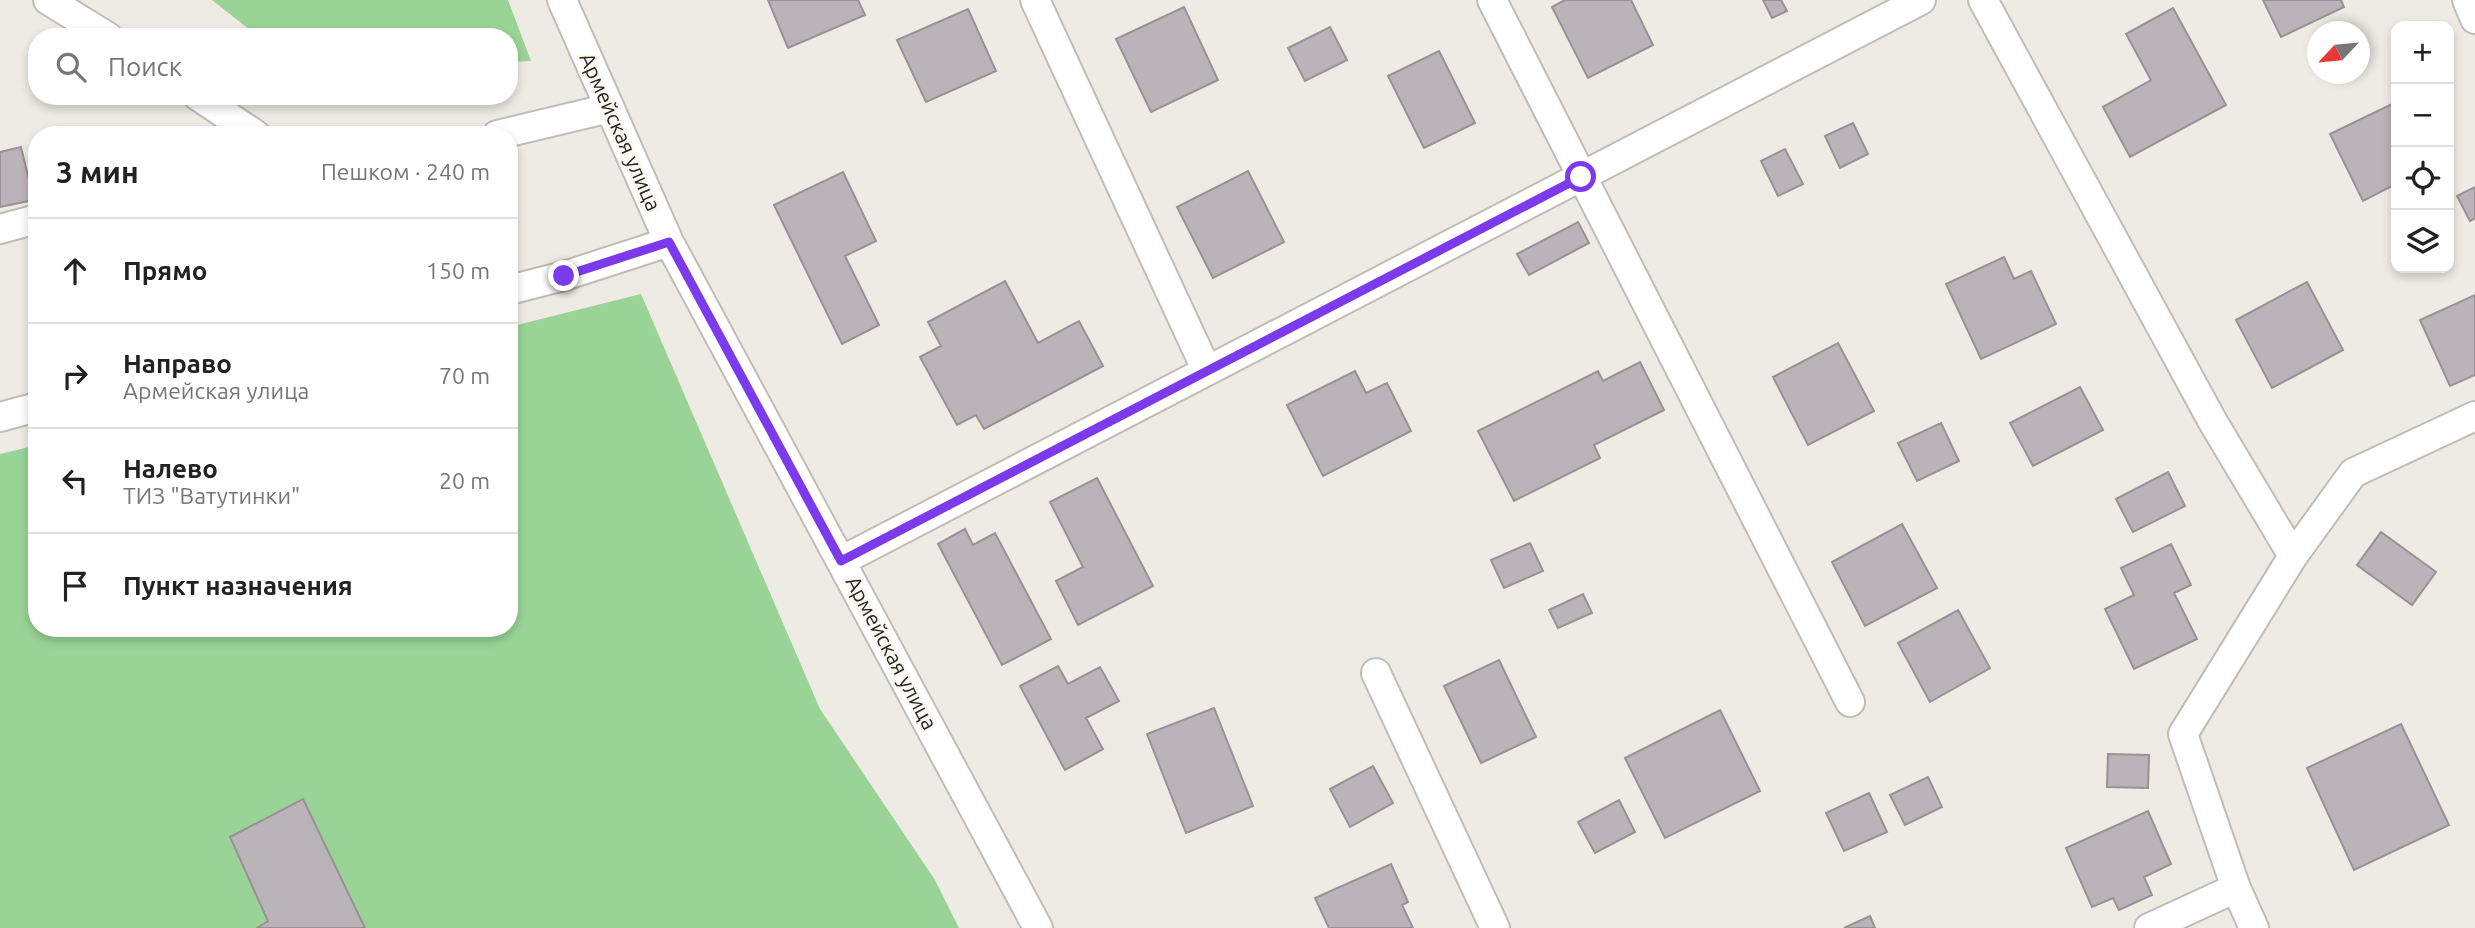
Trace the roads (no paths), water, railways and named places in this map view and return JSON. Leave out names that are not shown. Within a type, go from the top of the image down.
[{"type":"street","points":[[48,0],[93,28]]},
{"type":"street","name":"Армейская улица","points":[[562,0],[669,242],[1038,928]]},
{"type":"street","points":[[1034,0],[1207,372]]},
{"type":"street","points":[[1492,0],[1850,702]]},
{"type":"street","points":[[841,561],[1921,0]]},
{"type":"street","points":[[1983,0],[2213,422],[2293,556]]},
{"type":"street","points":[[2467,0],[2475,19]]},
{"type":"street","points":[[211,105],[243,126]]},
{"type":"street","points":[[518,130],[610,108]]},
{"type":"street","points":[[0,229],[28,221]]},
{"type":"street","points":[[518,288],[564,276],[669,242]]},
{"type":"street","points":[[0,416],[28,409]]},
{"type":"street","points":[[2253,928],[2236,888],[2183,734],[2293,556],[2353,473],[2475,416]]},
{"type":"street","points":[[1376,673],[1495,928]]},
{"type":"street","points":[[2149,928],[2236,888]]}]
